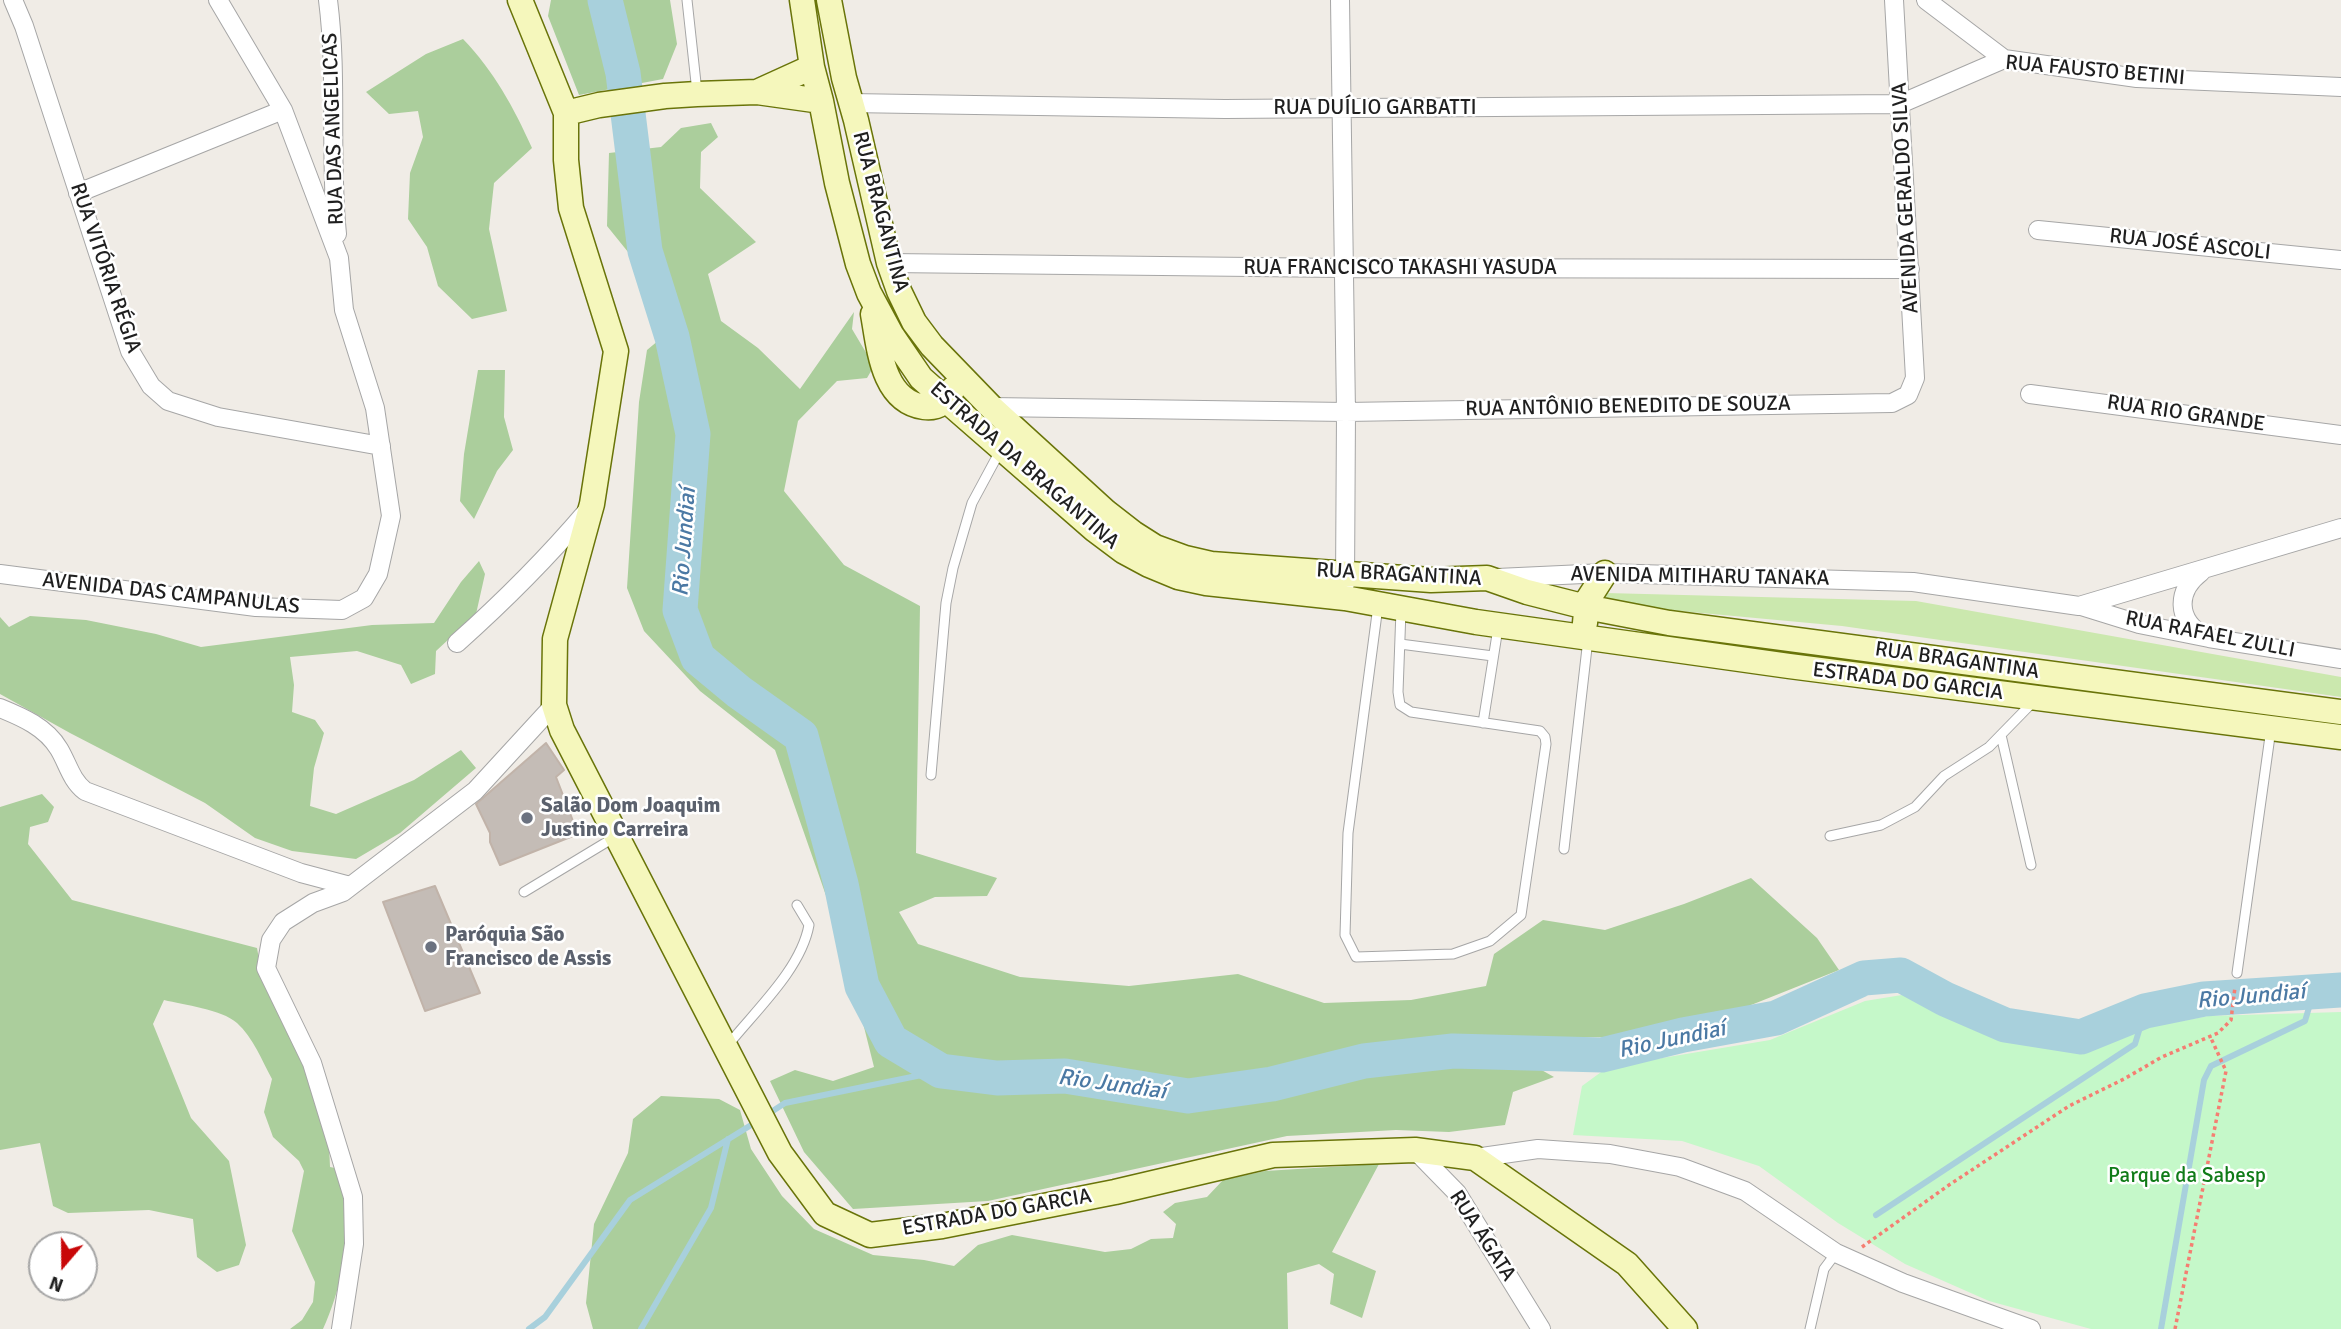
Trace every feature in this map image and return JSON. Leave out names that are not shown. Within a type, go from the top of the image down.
[{"type":"main road","points":[[520,0],[566,113],[566,160],[571,208],[615,351],[592,504],[555,639],[554,705]]},
{"type":"main road","points":[[802,0],[817,84]]},
{"type":"main road","name":"RUA BRAGANTINA","points":[[828,0],[889,263],[914,322],[932,346],[991,407],[1106,512],[1155,547],[1211,564],[1345,586],[1487,578],[1527,592],[1586,607],[1683,624],[2341,712]]},
{"type":"main road","points":[[566,113],[599,105],[665,96],[757,92],[817,84]]},
{"type":"main road","points":[[757,92],[817,84]]},
{"type":"main road","name":"ESTRADA DA BRAGANTINA","points":[[817,84],[837,183],[858,264],[869,293],[905,355],[922,378],[1095,530],[1123,551],[1149,565],[1206,583],[1345,586],[1390,606],[1487,623]]},
{"type":"main road","points":[[947,401],[960,375]]},
{"type":"main road","points":[[1001,449],[1015,443],[1031,444]]},
{"type":"main road","points":[[1588,638],[1586,607],[1591,593],[1605,573]]},
{"type":"main road","points":[[1487,623],[1518,605],[1527,592]]},
{"type":"main road","name":"ESTRADA DO GARCIA","points":[[1487,623],[2341,737]]},
{"type":"main road","name":"ESTRADA DO GARCIA","points":[[554,705],[562,730],[780,1153],[825,1214],[870,1235],[996,1216],[1115,1192],[1273,1155],[1415,1150],[1475,1158],[1627,1264],[1685,1329]]},
{"type":"street","name":"RUA VITÓRIA RÉGIA","points":[[13,0],[24,26],[130,351],[151,386],[168,401],[218,417],[381,446]]},
{"type":"street","points":[[218,0],[283,110],[339,258],[344,310],[375,408],[381,446]]},
{"type":"street","name":"RUA DAS ANGELICAS","points":[[328,0],[334,44],[333,189],[339,258]]},
{"type":"street","points":[[1340,0],[1346,412],[1345,586]]},
{"type":"street","name":"AVENIDA GERALDO SILVA","points":[[1894,0],[1915,378],[1908,395]]},
{"type":"street","points":[[1926,0],[2004,59]]},
{"type":"street","name":"RUA FAUSTO BETINI","points":[[1900,103],[2004,59],[2137,78],[2341,87]]},
{"type":"street","name":"RUA DUÍLIO GARBATTI","points":[[850,103],[1342,109],[1900,103]]},
{"type":"street","points":[[78,193],[283,110]]},
{"type":"street","name":"RUA JOSÉ ASCOLI","points":[[2038,230],[2341,260]]},
{"type":"street","name":"RUA FRANCISCO TAKASHI YASUDA","points":[[889,263],[1910,270]]},
{"type":"street","name":"RUA RIO GRANDE","points":[[2030,394],[2341,435]]},
{"type":"street","name":"RUA ANTÔNIO BENEDITO DE SOUZA","points":[[991,407],[1346,412],[1892,403],[1908,395]]},
{"type":"street","name":"AVENIDA DAS CAMPANULAS","points":[[0,574],[256,607],[342,610],[364,598],[378,574],[391,516],[381,446]]},
{"type":"street","points":[[457,643],[489,615],[592,504]]},
{"type":"street","points":[[2080,606],[2341,528]]},
{"type":"street","points":[[2204,570],[2189,581],[2182,597],[2183,615],[2193,630],[2209,638]]},
{"type":"street","name":"AVENIDA MITIHARU TANAKA","points":[[1487,578],[1605,573],[1913,582],[2080,606]]},
{"type":"street","name":"RUA RAFAEL ZULLI","points":[[2080,606],[2139,624],[2341,659]]},
{"type":"street","points":[[341,1329],[354,1244],[353,1197],[312,1063],[266,968],[271,940],[283,922],[313,903],[343,892],[475,791],[554,705]]},
{"type":"street","points":[[0,708],[31,723],[50,738],[58,747],[77,785],[85,791],[301,873],[350,886]]},
{"type":"street","points":[[1475,1158],[1538,1149],[1610,1154],[1680,1167],[1745,1191],[1836,1253],[1903,1283],[2031,1329]]},
{"type":"street","name":"RUA ÁGATA","points":[[1415,1150],[1457,1193],[1541,1329]]},
{"type":"lane","points":[[687,0],[697,94]]},
{"type":"lane","points":[[932,775],[946,603],[953,568],[972,503],[1001,449]]},
{"type":"lane","points":[[1390,606],[1400,644],[1400,705],[1411,712],[1540,731],[1545,737],[1521,915],[1490,941],[1453,954],[1356,957],[1345,935],[1348,833],[1390,606]]},
{"type":"lane","points":[[1483,723],[1493,656],[1487,623]]},
{"type":"lane","points":[[1564,849],[1588,638]]},
{"type":"lane","points":[[1400,644],[1493,656]]},
{"type":"lane","points":[[1830,836],[1881,825],[1914,807],[1944,776],[1989,747],[2037,698]]},
{"type":"lane","points":[[2237,973],[2271,728]]},
{"type":"lane","points":[[2001,735],[2031,865]]},
{"type":"lane","points":[[524,892],[617,835]]},
{"type":"lane","points":[[726,1048],[796,961],[806,940],[809,925],[797,905]]},
{"type":"lane","points":[[1810,1329],[1825,1269],[1836,1253]]},
{"type":"path","points":[[1836,1253],[1862,1247],[2069,1106],[2162,1057],[2218,1033],[2231,1020],[2237,973]]},
{"type":"path","points":[[2175,1329],[2226,1072],[2210,1036]]},
{"type":"green space","points":[[551,0],[670,0],[677,44],[663,79],[579,95],[548,16]]},
{"type":"green space","points":[[463,39],[502,90],[532,148],[494,183],[489,229],[507,311],[472,319],[438,286],[427,247],[408,219],[410,173],[423,137],[418,111],[389,114],[366,92],[426,54]]},
{"type":"green space","points":[[711,123],[718,137],[701,152],[700,188],[756,242],[708,274],[721,321],[758,348],[800,389],[854,312],[852,329],[874,366],[867,378],[837,381],[798,421],[784,491],[844,565],[920,606],[916,853],[997,878],[987,896],[935,897],[899,912],[918,944],[1020,977],[1129,986],[1238,974],[1324,1003],[1411,1000],[1486,986],[1494,954],[1543,920],[1605,930],[1751,878],[1817,938],[1839,970],[1736,1011],[1612,1037],[1490,1041],[1554,1077],[1513,1092],[1505,1125],[1449,1132],[1396,1130],[1287,1136],[988,1201],[853,1209],[804,1152],[770,1081],[795,1070],[833,1081],[874,1067],[844,947],[775,750],[700,691],[644,631],[627,588],[639,402],[647,350],[683,320],[607,226],[609,153],[661,147],[681,128]]},
{"type":"green space","points":[[478,370],[505,370],[504,417],[513,450],[497,471],[474,519],[460,501],[464,454]]},
{"type":"green space","points":[[479,561],[485,574],[476,614],[436,651],[435,674],[411,684],[401,665],[357,651],[290,657],[294,685],[292,712],[315,720],[324,733],[314,768],[310,806],[336,814],[414,780],[461,750],[476,768],[400,833],[356,859],[292,851],[255,838],[205,803],[0,694],[0,617],[9,627],[30,616],[86,620],[156,634],[201,647],[372,625],[434,623],[461,582]]},
{"type":"green space","points":[[1606,593],[1916,601],[2341,677],[2341,697],[1842,626],[1604,604]]},
{"type":"green space","points":[[42,794],[54,807],[48,822],[30,827],[28,844],[72,900],[257,948],[268,987],[315,1093],[326,1130],[330,1167],[340,1169],[346,1193],[346,1250],[334,1299],[323,1329],[290,1329],[302,1320],[313,1302],[315,1282],[292,1231],[304,1171],[299,1161],[273,1137],[264,1112],[272,1079],[248,1035],[230,1018],[164,1000],[153,1024],[191,1118],[229,1161],[246,1245],[239,1265],[217,1272],[197,1257],[193,1219],[149,1210],[68,1213],[53,1206],[40,1143],[0,1150],[0,807]]},
{"type":"green space","name":"Parque da Sabesp","points":[[1908,994],[2021,1044],[2077,1050],[2144,1028],[2208,1016],[2341,1012],[2341,1329],[2091,1329],[1989,1301],[1905,1264],[1838,1223],[1759,1166],[1682,1141],[1573,1135],[1582,1086],[1608,1067],[1770,1040],[1865,1001]]},
{"type":"green space","points":[[661,1096],[719,1099],[740,1110],[751,1149],[782,1196],[814,1229],[873,1255],[954,1266],[978,1245],[1012,1235],[1105,1252],[1131,1249],[1151,1239],[1173,1238],[1176,1224],[1163,1212],[1175,1203],[1207,1197],[1223,1180],[1265,1171],[1379,1164],[1332,1252],[1376,1271],[1362,1318],[1330,1304],[1334,1274],[1319,1264],[1287,1273],[1288,1329],[593,1329],[586,1303],[594,1224],[628,1153],[633,1119]]},
{"type":"building","name":"Salão Dom Joaquim Justino Carreira","points":[[546,743],[564,770],[556,777],[578,834],[500,865],[490,842],[490,833],[476,804]]},
{"type":"building","name":"Paróquia São Francisco de Assis","points":[[435,886],[480,993],[425,1011],[383,902]]},
{"type":"waterway","name":"Rio Jundiaí","points":[[605,0],[623,73],[645,251],[672,337],[693,434],[680,610],[698,658],[739,692],[801,736],[841,884],[862,986],[891,1041],[941,1071],[997,1078],[1065,1076],[1188,1096],[1272,1084],[1364,1061],[1453,1051],[1602,1055],[1683,1035],[1776,1018],[1864,978],[1901,975],[1945,999],[2005,1025],[2081,1037],[2145,1011],[2204,999],[2341,990]]},
{"type":"waterway","points":[[2161,1329],[2204,1080],[2211,1066],[2305,1021],[2313,994]]},
{"type":"waterway","points":[[1876,1215],[2135,1044],[2145,1011]]},
{"type":"waterway","points":[[765,1116],[785,1103],[941,1071]]},
{"type":"waterway","points":[[529,1329],[545,1317],[630,1200],[756,1122]]},
{"type":"waterway","points":[[641,1329],[711,1208],[728,1139]]},
{"type":"place","name":"Salão Dom Joaquim Justino Carreira","points":[[527,818]]},
{"type":"place","name":"Paróquia São Francisco de Assis","points":[[431,947]]}]
